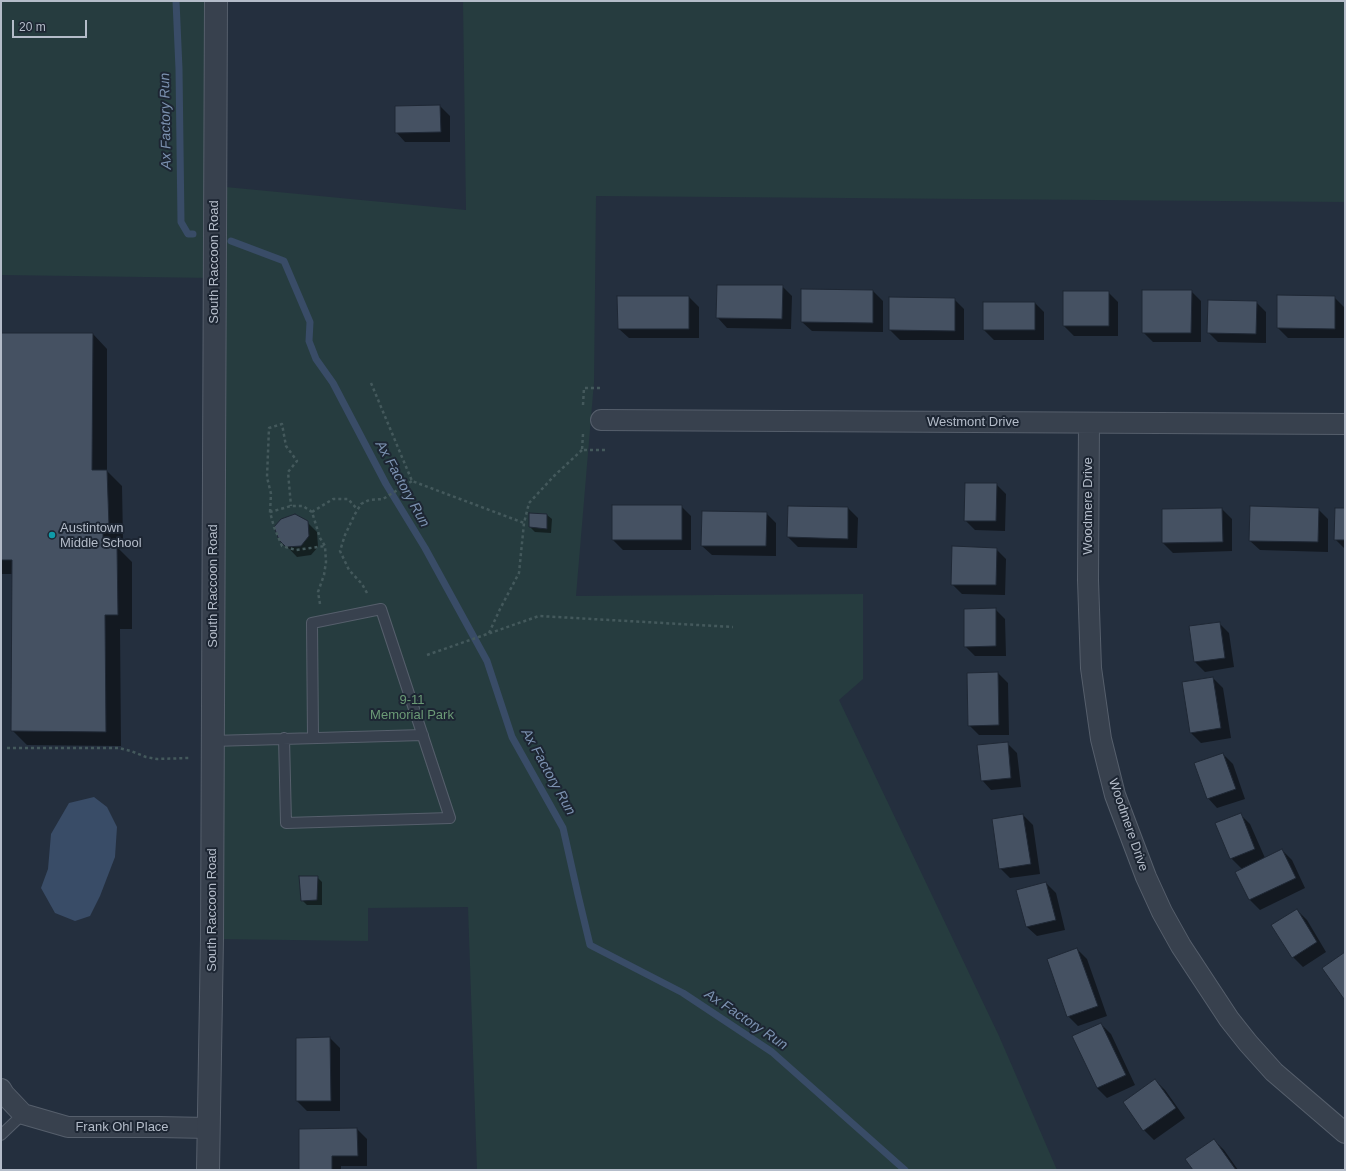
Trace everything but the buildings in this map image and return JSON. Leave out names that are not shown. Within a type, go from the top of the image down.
[{"type":"street","name":"South Raccoon Road","points":[[208,1170],[212,931],[216,1]]},
{"type":"street","name":"Westmont Drive","points":[[601,420],[1345,424]]},
{"type":"street","name":"Woodmere Drive","points":[[1089,422],[1088,580],[1091,668],[1101,739],[1115,795],[1146,877],[1162,912],[1181,946],[1229,1019],[1274,1072],[1345,1133]]},
{"type":"street","points":[[1,1089],[23,1114]]},
{"type":"street","name":"Frank Ohl Place","points":[[23,1114],[68,1127],[158,1126],[208,1128]]},
{"type":"lane","points":[[284,738],[286,823],[450,818],[381,609],[312,623],[313,737]]},
{"type":"lane","points":[[212,741],[422,735]]},
{"type":"lane","points":[[1,1135],[23,1114]]},
{"type":"path","points":[[371,383],[412,481],[524,523]]},
{"type":"path","points":[[291,506],[288,472],[297,461],[286,446],[282,424],[269,428],[267,477],[271,494],[270,512],[274,527],[282,546],[296,550],[325,546]]},
{"type":"path","points":[[488,634],[519,573],[524,523],[529,503],[554,476],[582,450]]},
{"type":"path","points":[[371,598],[362,584],[349,570],[340,551],[345,535],[357,509],[361,504],[369,500],[383,499],[412,481]]},
{"type":"path","points":[[312,512],[333,499],[348,499],[357,509]]},
{"type":"path","points":[[270,512],[291,506],[303,506],[312,512],[320,538],[325,546],[326,562],[324,575],[318,592],[320,609]]},
{"type":"path","points":[[427,655],[538,616],[733,627]]},
{"type":"path","points":[[7,748],[119,748],[157,759],[194,758]]},
{"type":"green space","name":"9-11 Memorial Park","points":[[1,1],[216,1],[215,186],[466,210],[463,1],[1345,1],[1345,202],[596,196],[594,382],[576,596],[863,594],[863,679],[839,700],[999,1036],[1057,1170],[477,1170],[468,907],[368,908],[368,941],[212,939],[214,278],[1,275]]},
{"type":"water","points":[[94,797],[107,807],[117,827],[115,857],[100,896],[90,916],[75,921],[55,913],[41,888],[48,869],[51,834],[69,803]]},
{"type":"waterway","name":"Ax Factory Run","points":[[176,1],[179,69],[181,222],[188,234],[193,234]]},
{"type":"waterway","name":"Ax Factory Run","points":[[231,241],[284,261],[310,322],[309,341],[316,359],[333,383],[386,484],[425,548],[487,661],[512,737],[563,828],[590,945],[683,993],[772,1052],[905,1170]]},
{"type":"place","name":"Austintown Middle School","points":[[52,535]]}]
